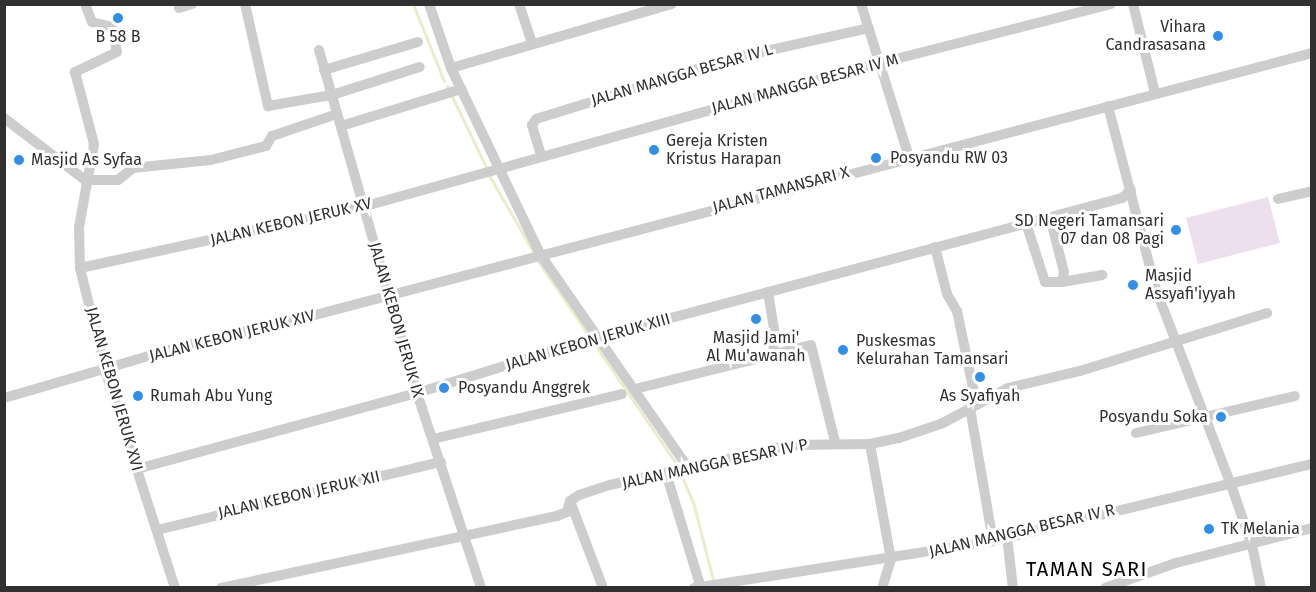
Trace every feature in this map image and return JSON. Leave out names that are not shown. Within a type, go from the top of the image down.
[{"type":"street","name":"JALAN KEBON JERUK XVI","points":[[85,4],[92,22],[112,27],[117,52],[75,72],[94,144],[85,180],[80,227],[80,268],[105,370],[176,588]]},
{"type":"street","points":[[179,8],[192,4]]},
{"type":"street","points":[[245,4],[266,104],[274,106],[332,95],[420,67]]},
{"type":"street","points":[[429,4],[451,68],[454,93],[540,254],[595,338],[635,389],[687,468]]},
{"type":"street","points":[[519,4],[532,43]]},
{"type":"street","points":[[451,68],[672,4]]},
{"type":"street","points":[[861,4],[909,157]]},
{"type":"street","name":"JALAN MANGGA BESAR IV M","points":[[496,168],[880,63],[1111,4]]},
{"type":"street","points":[[1133,4],[1155,93]]},
{"type":"street","name":"JALAN MANGGA BESAR IV L","points":[[541,155],[532,125],[536,119],[730,59],[869,28]]},
{"type":"street","points":[[324,70],[418,42]]},
{"type":"street","name":"JALAN KEBON JERUK IX","points":[[319,50],[417,393],[481,588]]},
{"type":"street","name":"JALAN TAMANSARI X","points":[[390,292],[1311,53]]},
{"type":"street","points":[[341,126],[454,93]]},
{"type":"street","points":[[1108,106],[1155,287],[1252,545],[1260,588]]},
{"type":"street","points":[[4,118],[85,180],[118,180],[133,168],[211,160],[266,146],[272,136],[338,114]]},
{"type":"street","name":"JALAN KEBON JERUK XV","points":[[80,268],[362,207],[496,168]]},
{"type":"street","name":"JALAN KEBON JERUK XIII","points":[[137,469],[417,393],[595,338],[1122,198],[1131,190]]},
{"type":"street","points":[[1278,199],[1311,191]]},
{"type":"street","points":[[1050,217],[1064,272],[1062,282]]},
{"type":"street","points":[[1026,223],[1045,282],[1062,282],[1102,275]]},
{"type":"street","points":[[935,247],[947,294],[957,311],[993,541]]},
{"type":"street","name":"JALAN KEBON JERUK XIV","points":[[4,398],[203,340],[296,320],[390,292]]},
{"type":"street","points":[[768,292],[775,335],[772,354]]},
{"type":"street","name":"JALAN MANGGA BESAR IV P","points":[[465,535],[557,516],[567,512],[570,501],[610,485],[790,445],[835,442],[870,444],[899,438],[1008,388],[1176,343],[1267,313]]},
{"type":"street","points":[[635,389],[772,354],[814,347],[835,442]]},
{"type":"street","points":[[433,439],[622,394]]},
{"type":"street","points":[[1136,433],[1294,396]]},
{"type":"street","points":[[870,444],[891,559],[882,588]]},
{"type":"street","name":"JALAN KEBON JERUK XII","points":[[157,530],[346,481],[412,471],[441,462]]},
{"type":"street","name":"JALAN MANGGA BESAR IV R","points":[[702,586],[891,559],[993,541],[1311,464]]},
{"type":"street","points":[[669,473],[702,586]]},
{"type":"street","points":[[570,501],[603,588]]},
{"type":"street","points":[[1105,588],[1168,566],[1311,528]]},
{"type":"street","points":[[220,588],[465,535]]},
{"type":"street","points":[[1007,537],[1013,588]]},
{"type":"shaded area","points":[[1268,197],[1280,243],[1198,264],[1186,218]]},
{"type":"waterway","points":[[413,4],[444,81]]},
{"type":"waterway","points":[[447,86],[487,169]]},
{"type":"waterway","points":[[489,175],[535,255]]},
{"type":"waterway","points":[[538,261],[678,466]]},
{"type":"waterway","points":[[680,472],[693,502],[714,583]]},
{"type":"place","name":"B 58 B","points":[[118,18]]},
{"type":"place","name":"Vihara Candrasasana","points":[[1218,36]]},
{"type":"place","name":"Gereja Kristen Kristus Harapan","points":[[654,150]]},
{"type":"place","name":"Posyandu RW 03","points":[[876,158]]},
{"type":"place","name":"Masjid As Syfaa","points":[[19,160]]},
{"type":"place","name":"SD Negeri Tamansari 07 dan 08 Pagi","points":[[1176,230]]},
{"type":"place","name":"Masjid Assyafi'iyyah","points":[[1133,285]]},
{"type":"place","name":"Masjid Jami' Al Mu'awanah","points":[[756,319]]},
{"type":"place","name":"Puskesmas Kelurahan Tamansari","points":[[843,350]]},
{"type":"place","name":"As Syafiyah","points":[[980,377]]},
{"type":"place","name":"Posyandu Anggrek","points":[[444,388]]},
{"type":"place","name":"Rumah Abu Yung","points":[[138,396]]},
{"type":"place","name":"Posyandu Soka","points":[[1221,417]]},
{"type":"place","name":"TK Melania","points":[[1209,529]]},
{"type":"district","name":"TAMAN SARI","points":[[1087,569]]}]
